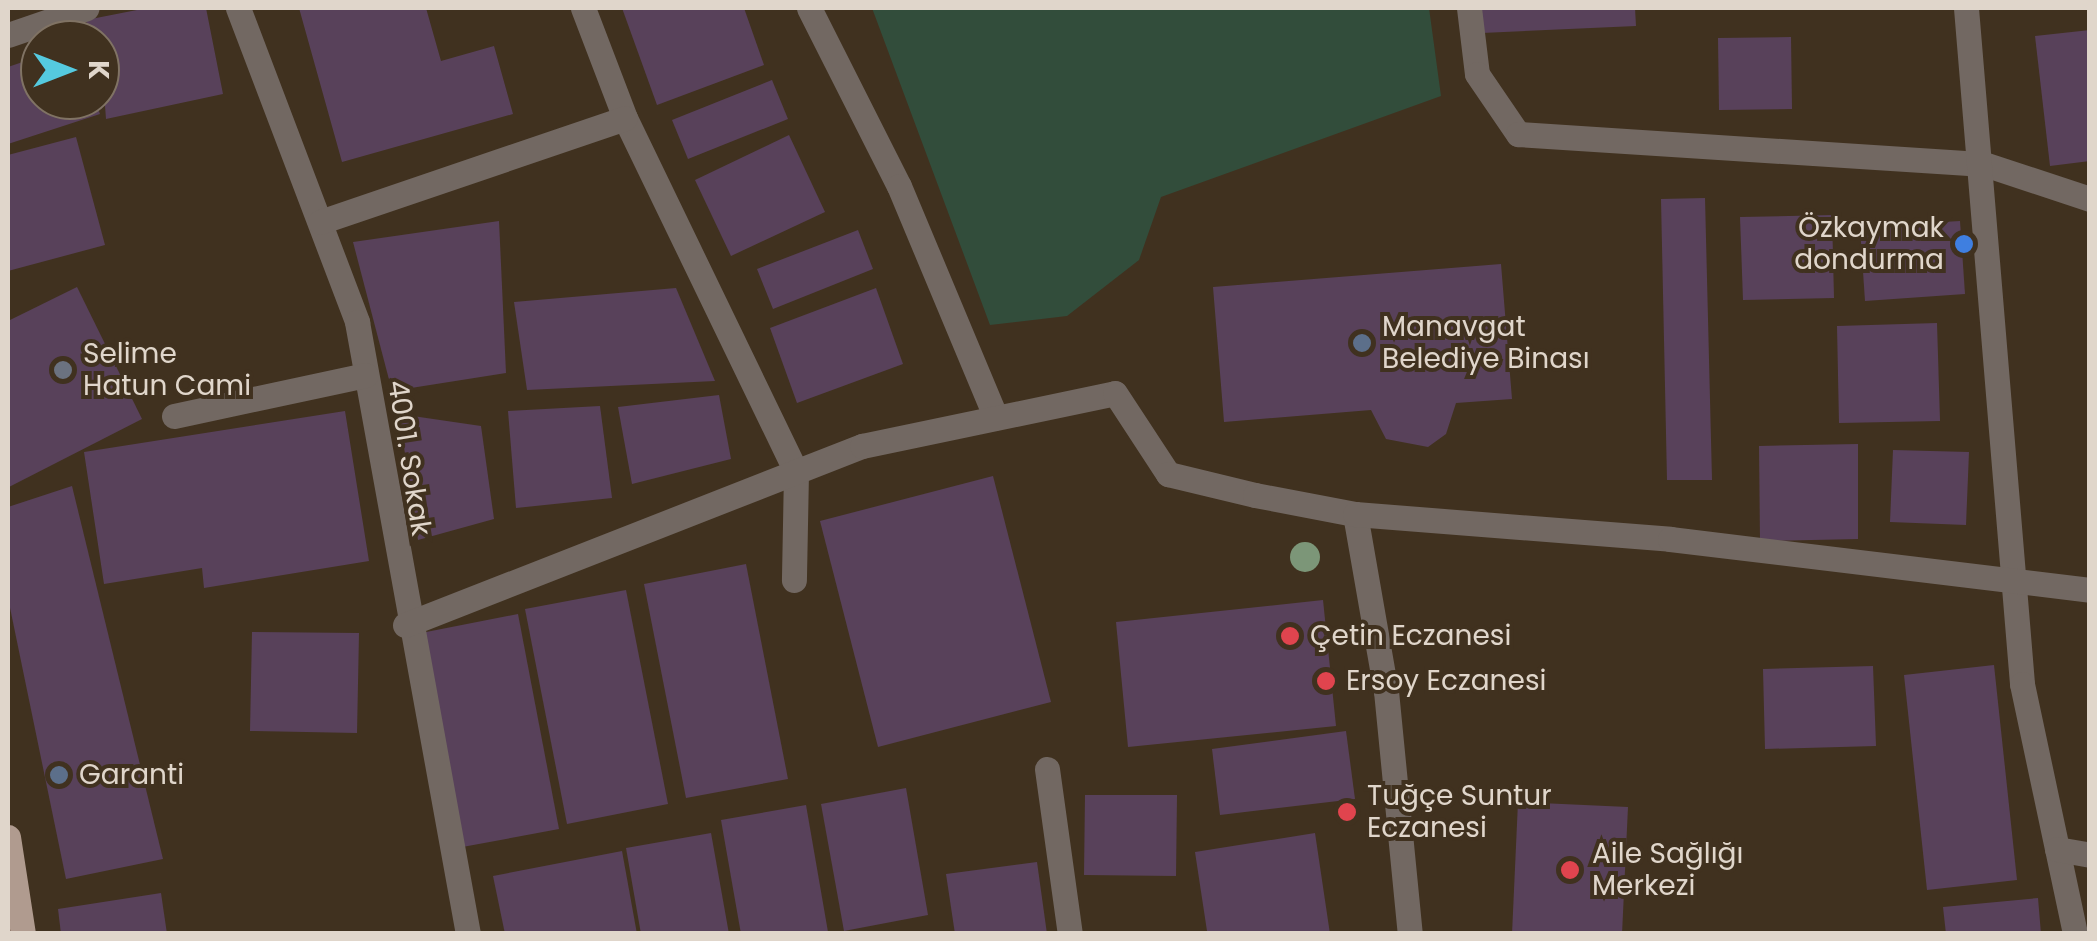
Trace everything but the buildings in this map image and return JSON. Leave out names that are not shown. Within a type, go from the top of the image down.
[{"type":"main road","points":[[8,837],[24,934]]},
{"type":"street","points":[[8,35],[87,8]]},
{"type":"street","name":"4001. Sokak","points":[[238,8],[320,222],[366,375],[406,625],[468,934]]},
{"type":"street","points":[[583,8],[626,118],[796,472],[794,580]]},
{"type":"street","points":[[809,8],[899,186],[996,418]]},
{"type":"street","points":[[1469,8],[1477,74],[1518,134],[1984,164],[2090,199]]},
{"type":"street","points":[[1966,8],[1984,164],[2022,684],[2075,934]]},
{"type":"street","points":[[320,222],[626,118]]},
{"type":"street","points":[[174,416],[366,375]]},
{"type":"street","points":[[406,625],[862,446],[1115,394],[1168,474],[1354,514],[2014,577],[2090,590]]},
{"type":"street","points":[[1354,514],[1386,691],[1410,934]]},
{"type":"street","points":[[1046,769],[1070,934]]},
{"type":"street","points":[[2057,849],[2090,855]]},
{"type":"green space","points":[[872,8],[1429,8],[1441,96],[1161,197],[1139,260],[1067,316],[990,325]]},
{"type":"place","name":"Özkaymak dondurma","points":[[1964,244]]},
{"type":"place","name":"Manavgat Belediye Binası","points":[[1362,343]]},
{"type":"place","name":"Selime Hatun Cami","points":[[63,370]]},
{"type":"place","name":"Çetin Eczanesi","points":[[1290,636]]},
{"type":"place","name":"Ersoy Eczanesi","points":[[1326,681]]},
{"type":"place","name":"Garanti","points":[[59,775]]},
{"type":"place","name":"Tuğçe Suntur Eczanesi","points":[[1347,812]]},
{"type":"place","name":"Aile Sağlığı Merkezi","points":[[1570,870]]}]
